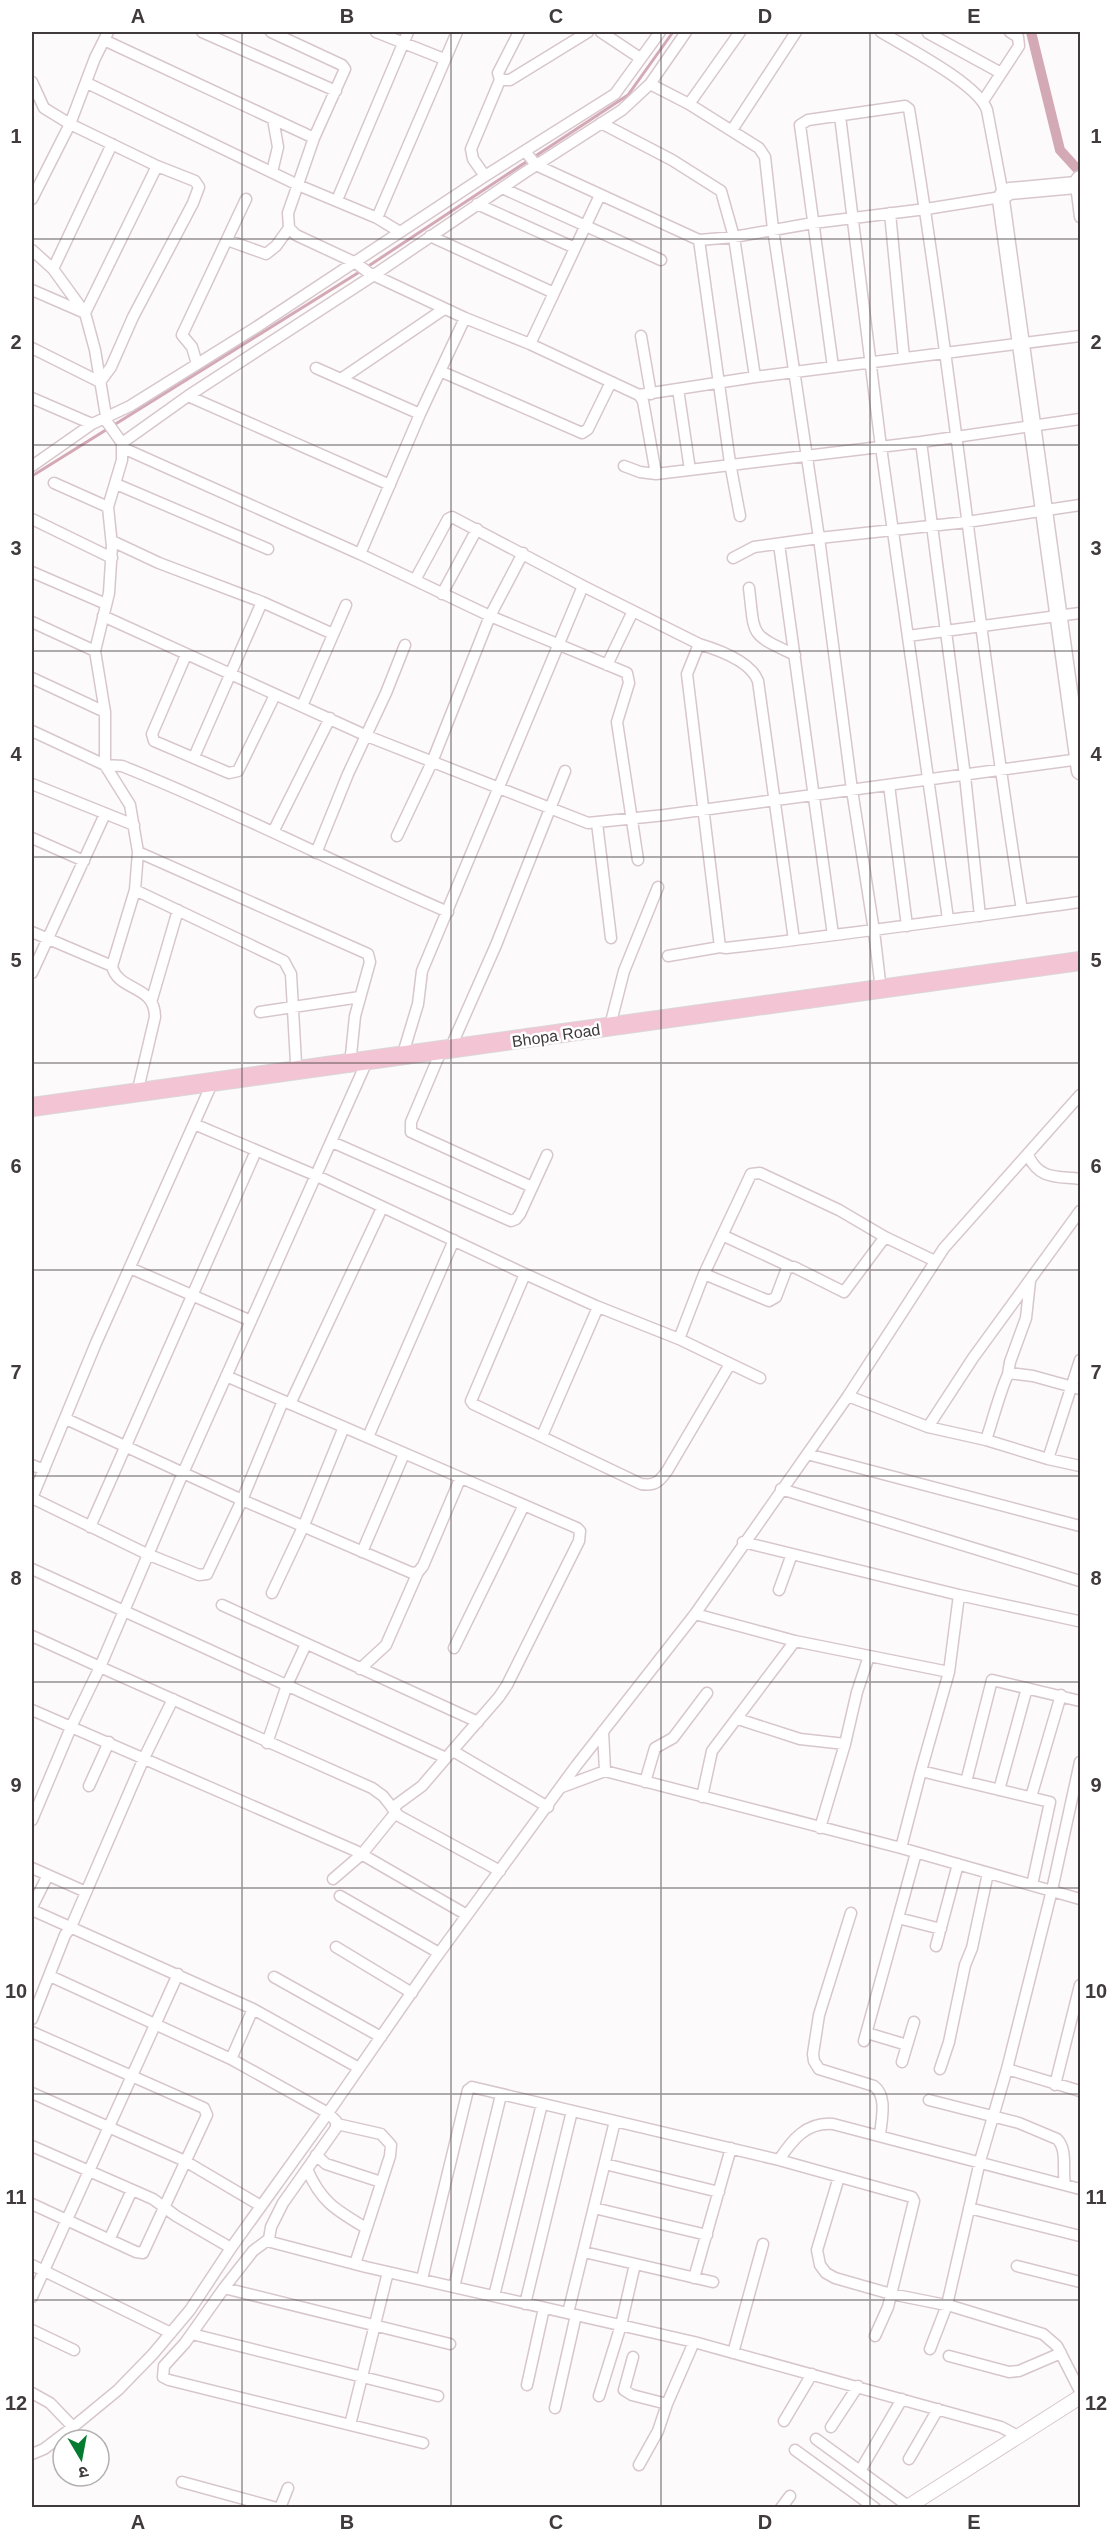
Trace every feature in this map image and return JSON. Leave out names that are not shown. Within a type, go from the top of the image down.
[{"type":"main road","points":[[1078,182],[1010,191],[1002,196],[1080,763]]},
{"type":"main road","name":"Bhopa Road","points":[[32,1099],[213,1081],[447,1045],[880,985],[1080,953]]},
{"type":"main road","name":"Bhopa Road","points":[[32,1107],[296,1063],[359,1058],[405,1047],[447,1045],[612,1018],[1080,961]]},
{"type":"street","points":[[202,32],[336,91]]},
{"type":"street","points":[[227,240],[266,254],[276,246],[289,228],[288,213],[314,138],[344,71],[342,65],[271,32]]},
{"type":"street","points":[[376,32],[444,59]]},
{"type":"street","points":[[337,200],[408,32]]},
{"type":"street","points":[[376,218],[457,32]]},
{"type":"street","points":[[485,176],[473,159],[471,149],[500,80],[498,73],[519,32]]},
{"type":"street","points":[[500,80],[510,80],[588,32]]},
{"type":"street","points":[[601,32],[640,58]]},
{"type":"street","points":[[152,999],[117,977],[112,966],[135,890],[138,852],[134,825],[125,795],[105,765],[105,712],[95,651],[106,604],[112,558],[108,507],[116,484],[122,446],[365,269],[400,232],[485,176],[531,159],[602,123],[620,101],[640,58],[660,32]]},
{"type":"street","points":[[32,398],[92,424],[109,424],[130,406],[197,364],[365,269],[430,236],[502,188],[531,159],[650,84],[687,32]]},
{"type":"street","points":[[689,105],[740,32]]},
{"type":"street","points":[[732,130],[796,32]]},
{"type":"street","points":[[531,159],[600,195],[699,240],[734,237],[851,217],[926,209],[1002,196],[987,110],[983,101],[966,85],[881,32]]},
{"type":"street","points":[[983,101],[1019,44],[1018,37],[1010,32]]},
{"type":"street","points":[[928,33],[1002,72]]},
{"type":"street","points":[[32,199],[70,124],[95,58],[106,36],[314,138]]},
{"type":"street","points":[[32,82],[42,106],[70,124],[157,166],[195,181],[199,187],[193,203],[133,317],[111,368],[100,382]]},
{"type":"street","points":[[87,83],[298,185],[376,218],[400,232]]},
{"type":"street","points":[[650,84],[732,130],[759,148],[765,157],[773,229],[819,538],[880,985]]},
{"type":"street","points":[[833,367],[799,131],[800,124],[895,106],[907,107],[926,209],[999,770],[1022,910]]},
{"type":"street","points":[[840,116],[881,447],[948,920]]},
{"type":"street","points":[[272,172],[278,147],[273,119]]},
{"type":"street","points":[[602,123],[672,160],[721,191],[734,237],[754,377]]},
{"type":"street","points":[[53,269],[112,144]]},
{"type":"street","points":[[85,312],[157,166]]},
{"type":"street","points":[[1078,182],[1080,217]]},
{"type":"street","points":[[502,188],[661,260]]},
{"type":"street","points":[[530,344],[600,195]]},
{"type":"street","points":[[197,364],[192,347],[182,335],[246,199]]},
{"type":"street","points":[[477,204],[575,248]]},
{"type":"street","points":[[890,213],[904,358]]},
{"type":"street","points":[[289,228],[296,235],[444,309],[530,344],[639,395],[644,401],[656,474]]},
{"type":"street","points":[[430,236],[554,293]]},
{"type":"street","points":[[699,240],[730,463],[740,516]]},
{"type":"street","points":[[32,250],[53,269],[85,312],[109,424],[122,446],[490,616],[627,673],[630,678],[617,722],[638,860]]},
{"type":"street","points":[[32,290],[85,312]]},
{"type":"street","points":[[341,379],[444,309]]},
{"type":"street","points":[[360,554],[420,414],[465,318]]},
{"type":"street","points":[[641,336],[651,394]]},
{"type":"street","points":[[639,395],[754,377],[1080,336]]},
{"type":"street","points":[[32,348],[100,382]]},
{"type":"street","points":[[316,368],[420,414]]},
{"type":"street","points":[[440,371],[582,433],[588,429],[611,382]]},
{"type":"street","points":[[678,389],[690,470]]},
{"type":"street","points":[[188,396],[390,485]]},
{"type":"street","points":[[624,466],[640,472],[656,474],[730,463],[921,442],[1080,419]]},
{"type":"street","points":[[34,461],[92,424]]},
{"type":"street","points":[[921,442],[965,776],[980,916]]},
{"type":"street","points":[[54,483],[108,507]]},
{"type":"street","points":[[116,484],[268,549]]},
{"type":"street","points":[[733,558],[750,549],[819,538],[967,522],[1044,510],[1080,509]]},
{"type":"street","points":[[415,580],[448,519],[455,517],[583,586],[748,666],[755,673],[763,708],[794,940]]},
{"type":"street","points":[[32,519],[112,558]]},
{"type":"street","points":[[442,594],[477,529]]},
{"type":"street","points":[[112,541],[159,563],[262,602],[333,634]]},
{"type":"street","points":[[779,544],[833,935]]},
{"type":"street","points":[[396,836],[432,762],[490,616],[523,553]]},
{"type":"street","points":[[32,572],[106,604]]},
{"type":"street","points":[[405,1047],[418,1004],[422,971],[500,788],[556,645],[583,586]]},
{"type":"street","points":[[749,588],[753,626],[758,635],[795,655]]},
{"type":"street","points":[[194,758],[262,602]]},
{"type":"street","points":[[302,706],[346,605]]},
{"type":"street","points":[[607,665],[633,611]]},
{"type":"street","points":[[908,636],[1080,613]]},
{"type":"street","points":[[103,616],[367,736],[579,820],[597,823],[999,770],[1080,763]]},
{"type":"street","points":[[32,622],[95,651]]},
{"type":"street","points":[[699,644],[687,674],[720,947]]},
{"type":"street","points":[[316,853],[405,645]]},
{"type":"street","points":[[186,655],[151,736],[154,741],[229,773],[238,771],[275,695]]},
{"type":"street","points":[[32,678],[105,712]]},
{"type":"street","points":[[273,832],[330,718]]},
{"type":"street","points":[[32,731],[105,765],[128,769],[273,832],[360,874],[448,912]]},
{"type":"street","points":[[532,1188],[411,1132],[411,1122],[447,1045],[565,771]]},
{"type":"street","points":[[32,784],[134,825]]},
{"type":"street","points":[[889,785],[907,926]]},
{"type":"street","points":[[32,973],[105,814]]},
{"type":"street","points":[[597,823],[611,938]]},
{"type":"street","points":[[32,838],[84,861]]},
{"type":"street","points":[[32,1820],[147,1554],[332,1142],[359,1058],[351,1038],[370,962],[368,954],[138,852]]},
{"type":"street","points":[[612,1018],[624,971],[658,887]]},
{"type":"street","points":[[135,890],[284,961],[291,974],[296,1063]]},
{"type":"street","points":[[668,956],[720,947],[874,931],[1080,902]]},
{"type":"street","points":[[140,1088],[155,1017],[152,999],[178,910]]},
{"type":"street","points":[[32,932],[112,966]]},
{"type":"street","points":[[260,1012],[360,997]]},
{"type":"street","points":[[213,1081],[96,1343],[32,1498],[147,1554],[199,1575],[207,1574],[286,1402],[382,1208]]},
{"type":"street","points":[[32,2454],[44,2449],[118,2390],[190,2310],[231,2248],[439,1953],[603,1731],[695,1614],[743,1542],[848,1396],[935,1261],[1079,1101]]},
{"type":"street","points":[[194,1124],[316,1176],[525,1274],[598,1307],[679,1339],[760,1378]]},
{"type":"street","points":[[332,1142],[511,1221],[520,1214],[547,1155]]},
{"type":"street","points":[[90,1527],[256,1151]]},
{"type":"street","points":[[1028,1155],[1032,1165],[1040,1173],[1080,1179]]},
{"type":"street","points":[[679,1339],[704,1274],[749,1178],[754,1173],[760,1173],[839,1210],[885,1237],[935,1261]]},
{"type":"street","points":[[928,1427],[973,1358],[1080,1211]]},
{"type":"street","points":[[722,1235],[844,1292],[885,1237]]},
{"type":"street","points":[[368,1437],[454,1240]]},
{"type":"street","points":[[704,1274],[769,1301],[776,1297],[789,1266]]},
{"type":"street","points":[[130,1268],[192,1293],[251,1321]]},
{"type":"street","points":[[525,1274],[471,1401],[473,1404],[641,1484],[654,1485],[660,1482],[730,1364]]},
{"type":"street","points":[[986,1440],[1026,1318],[1030,1281]]},
{"type":"street","points":[[542,1436],[598,1307]]},
{"type":"street","points":[[1048,1459],[1077,1388],[1080,1360]]},
{"type":"street","points":[[1008,1374],[1033,1376],[1077,1388]]},
{"type":"street","points":[[226,1376],[577,1528],[581,1536],[507,1685],[422,1786],[394,1810],[362,1854],[333,1880]]},
{"type":"street","points":[[848,1396],[928,1427],[986,1440],[1080,1466]]},
{"type":"street","points":[[66,1419],[399,1569],[418,1572]]},
{"type":"street","points":[[272,1593],[304,1525],[344,1427]]},
{"type":"street","points":[[362,1552],[404,1454]]},
{"type":"street","points":[[807,1454],[1080,1526]]},
{"type":"street","points":[[32,1465],[44,1470]]},
{"type":"street","points":[[360,1669],[386,1645],[460,1479]]},
{"type":"street","points":[[781,1489],[1080,1581]]},
{"type":"street","points":[[454,1648],[524,1505]]},
{"type":"street","points":[[743,1542],[959,1595],[1080,1619]]},
{"type":"street","points":[[779,1590],[792,1554]]},
{"type":"street","points":[[32,1569],[287,1686],[450,1754],[548,1807]]},
{"type":"street","points":[[901,1848],[949,1672],[959,1595]]},
{"type":"street","points":[[222,1605],[478,1722]]},
{"type":"street","points":[[695,1614],[795,1641],[949,1672]]},
{"type":"street","points":[[32,1636],[372,1788],[410,1823],[500,1871]]},
{"type":"street","points":[[702,1797],[711,1755],[795,1641]]},
{"type":"street","points":[[267,1743],[287,1686],[306,1644]]},
{"type":"street","points":[[820,1828],[869,1656]]},
{"type":"street","points":[[966,1782],[991,1681],[997,1679],[1080,1701]]},
{"type":"street","points":[[999,1790],[1027,1688]]},
{"type":"street","points":[[645,1782],[654,1748],[673,1738],[707,1693]]},
{"type":"street","points":[[1031,1797],[1061,1695]]},
{"type":"street","points":[[32,2019],[65,1935],[71,1927],[144,1758],[173,1699]]},
{"type":"street","points":[[32,1710],[72,1725],[362,1854],[467,1916]]},
{"type":"street","points":[[738,1719],[800,1739],[845,1744]]},
{"type":"street","points":[[603,1731],[605,1771]]},
{"type":"street","points":[[89,1786],[109,1742]]},
{"type":"street","points":[[930,2349],[947,2305],[980,2161],[1052,1890],[1080,1762]]},
{"type":"street","points":[[562,1787],[605,1771],[901,1848],[1080,1899]]},
{"type":"street","points":[[921,1771],[1031,1797],[1051,1804],[1032,1885]]},
{"type":"street","points":[[907,2045],[866,2037],[916,1853]]},
{"type":"street","points":[[936,1946],[958,1864]]},
{"type":"street","points":[[32,1868],[86,1892]]},
{"type":"street","points":[[940,2069],[951,2036],[965,1965],[972,1948],[988,1873]]},
{"type":"street","points":[[48,1875],[32,1909],[254,2009],[359,2068]]},
{"type":"street","points":[[340,1896],[439,1953]]},
{"type":"street","points":[[851,1913],[819,2015],[813,2057],[819,2068],[878,2089],[883,2105],[880,2136]]},
{"type":"street","points":[[898,1918],[941,1929]]},
{"type":"street","points":[[336,1947],[412,1993]]},
{"type":"street","points":[[32,2296],[178,1974]]},
{"type":"street","points":[[50,1976],[231,2060],[328,2113],[337,2124],[381,2134],[389,2141],[391,2151],[355,2264]]},
{"type":"street","points":[[274,1977],[381,2037]]},
{"type":"street","points":[[1055,2085],[1080,1985]]},
{"type":"street","points":[[231,2060],[254,2009]]},
{"type":"street","points":[[902,2062],[914,2022]]},
{"type":"street","points":[[32,2032],[206,2110],[207,2115],[143,2253],[136,2252],[110,2238],[32,2204]]},
{"type":"street","points":[[1006,2069],[1080,2091]]},
{"type":"street","points":[[422,2279],[468,2090],[472,2087],[731,2148],[912,2197],[914,2199],[891,2294],[885,2316],[875,2336]]},
{"type":"street","points":[[32,2093],[185,2161],[261,2206]]},
{"type":"street","points":[[454,2287],[501,2095]]},
{"type":"street","points":[[929,2100],[1025,2125],[1058,2140],[1064,2157],[1065,2184]]},
{"type":"street","points":[[494,2296],[542,2104]]},
{"type":"street","points":[[525,2304],[572,2111]]},
{"type":"street","points":[[555,2408],[584,2252],[615,2121]]},
{"type":"street","points":[[337,2124],[276,2214],[267,2241],[254,2251],[224,2288],[192,2334],[164,2366],[162,2374],[166,2379],[423,2443]]},
{"type":"street","points":[[778,2160],[796,2136],[823,2124],[833,2124],[1080,2189]]},
{"type":"street","points":[[694,2278],[731,2148]]},
{"type":"street","points":[[32,2149],[132,2190],[165,2207],[176,2216],[231,2248]]},
{"type":"street","points":[[316,2156],[329,2165],[381,2182]]},
{"type":"street","points":[[605,2164],[719,2192]]},
{"type":"street","points":[[307,2169],[328,2204],[366,2228]]},
{"type":"street","points":[[839,2177],[818,2250],[820,2265],[831,2276],[891,2294],[947,2305],[1043,2334],[1053,2341],[1080,2391]]},
{"type":"street","points":[[110,2238],[132,2190]]},
{"type":"street","points":[[594,2208],[707,2235]]},
{"type":"street","points":[[969,2208],[1080,2235]]},
{"type":"street","points":[[267,2241],[388,2272],[693,2342],[1005,2428],[1018,2436]]},
{"type":"street","points":[[733,2353],[763,2244]]},
{"type":"street","points":[[584,2252],[713,2282]]},
{"type":"street","points":[[599,2396],[621,2325],[635,2264]]},
{"type":"street","points":[[32,2265],[171,2333]]},
{"type":"street","points":[[1017,2266],[1080,2282]]},
{"type":"street","points":[[350,2425],[388,2272]]},
{"type":"street","points":[[224,2288],[450,2344]]},
{"type":"street","points":[[528,2385],[544,2308]]},
{"type":"street","points":[[32,2330],[75,2350]]},
{"type":"street","points":[[192,2334],[438,2396]]},
{"type":"street","points":[[639,2464],[658,2431],[693,2342]]},
{"type":"street","points":[[949,2356],[1010,2372],[1060,2353]]},
{"type":"street","points":[[633,2357],[624,2390],[632,2395],[667,2404]]},
{"type":"street","points":[[784,2421],[812,2374]]},
{"type":"street","points":[[831,2427],[858,2386]]},
{"type":"street","points":[[32,2393],[50,2403],[73,2427]]},
{"type":"street","points":[[816,2439],[907,2507],[1080,2397]]},
{"type":"street","points":[[860,2471],[902,2399]]},
{"type":"street","points":[[909,2459],[938,2409]]},
{"type":"street","points":[[795,2450],[875,2508]]},
{"type":"street","points":[[182,2482],[278,2508],[288,2488]]},
{"type":"street","points":[[781,2508],[790,2496]]},
{"type":"waterway","points":[[534,157],[628,95],[673,32]]},
{"type":"waterway","points":[[1031,32],[1060,150],[1080,172]]},
{"type":"waterway","points":[[367,267],[529,160]]},
{"type":"waterway","points":[[32,476],[361,271]]}]
